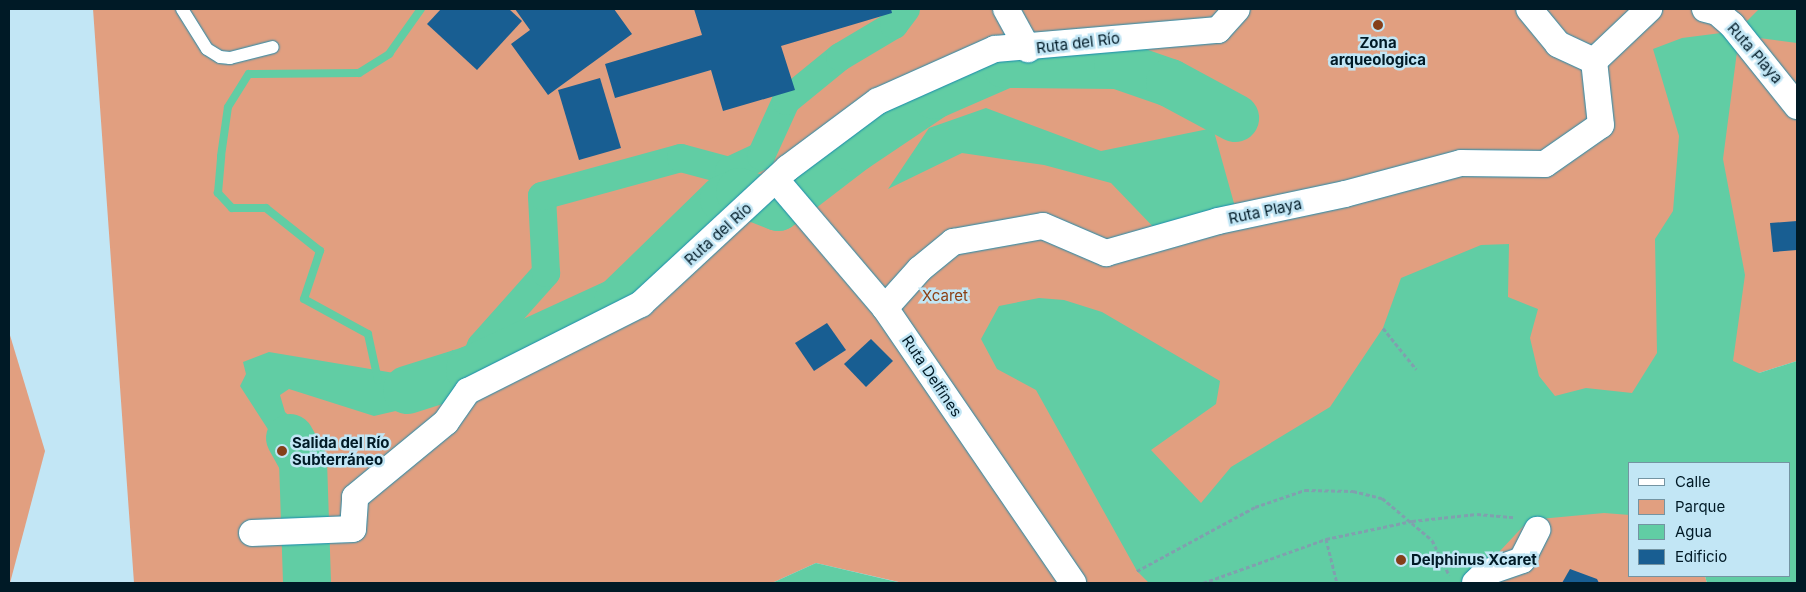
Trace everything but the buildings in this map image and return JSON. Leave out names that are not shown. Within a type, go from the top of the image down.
[{"type":"street","points":[[1006,9],[1028,49]]},
{"type":"street","name":"Ruta del Río","points":[[252,533],[353,529],[355,497],[446,422],[468,391],[641,304],[777,181],[788,168],[878,101],[995,49],[1028,49],[1218,30],[1237,9]]},
{"type":"street","points":[[1529,9],[1558,44],[1594,61],[1649,9]]},
{"type":"street","name":"Ruta Playa","points":[[1724,19],[1797,106]]},
{"type":"street","name":"Ruta Playa","points":[[886,308],[920,269],[953,242],[1042,226],[1106,253],[1218,221],[1345,194],[1461,163],[1545,164],[1601,125],[1594,61]]},
{"type":"street","name":"Ruta Delfines","points":[[777,181],[886,308],[1073,583]]},
{"type":"street","points":[[1475,583],[1485,573],[1522,560],[1528,524]]},
{"type":"lane","points":[[182,9],[207,49],[220,57],[230,58],[273,47]]},
{"type":"path","points":[[1383,328],[1416,369]]},
{"type":"path","points":[[1137,571],[1255,507],[1305,490],[1353,491],[1382,498],[1412,521],[1432,540],[1450,583]]},
{"type":"path","points":[[1203,583],[1326,538],[1412,521],[1477,514],[1528,524]]},
{"type":"path","points":[[1326,538],[1338,583]]},
{"type":"green space","name":"Xcaret","points":[[93,9],[1797,9],[1797,361],[1759,373],[1631,462],[1628,462],[1628,577],[1705,577],[1707,583],[903,583],[816,563],[772,583],[134,583]]},
{"type":"green space","points":[[9,332],[45,451],[10,583],[9,583]]},
{"type":"water","points":[[1759,9],[1797,9],[1797,43],[1752,37],[1747,21]]},
{"type":"water","points":[[1721,33],[1738,44],[1723,159],[1745,275],[1733,361],[1759,373],[1797,361],[1797,583],[1707,583],[1705,577],[1791,577],[1791,462],[1628,462],[1628,515],[1604,513],[1529,520],[1470,583],[1149,583],[1137,571],[1036,390],[997,369],[981,339],[999,306],[1039,298],[1064,300],[1102,312],[1220,381],[1216,404],[1151,450],[1201,503],[1231,467],[1330,407],[1383,328],[1401,278],[1481,245],[1509,244],[1508,297],[1538,309],[1530,338],[1539,376],[1555,396],[1586,388],[1632,393],[1657,353],[1655,239],[1673,211],[1679,136],[1653,49],[1682,38]]},
{"type":"water","points":[[986,108],[1101,151],[1213,128],[1237,214],[1161,235],[1111,183],[1044,165],[962,153],[888,189],[929,128]]},
{"type":"water","points":[[453,350],[470,370],[443,393],[400,410],[374,416],[289,389],[280,395],[285,412],[305,431],[317,462],[318,501],[286,498],[292,477],[282,451],[240,386],[246,374],[243,362],[269,352],[412,376]]},
{"type":"water","points":[[816,563],[893,581],[903,583],[772,583]]},
{"type":"waterway","points":[[378,380],[368,334],[304,299],[320,251],[266,208],[232,208],[218,193],[221,156],[228,107],[249,74],[359,73],[389,54],[421,9]]},
{"type":"waterway","points":[[470,370],[481,346],[546,273],[542,196],[681,158],[729,171],[761,156],[786,101],[840,57],[894,25],[906,9]]},
{"type":"waterway","points":[[407,390],[470,370],[618,302],[724,199],[740,192],[778,207],[855,148],[934,95],[1005,64],[1118,65],[1170,83],[1235,118]]},
{"type":"waterway","points":[[290,438],[303,461],[307,583]]},
{"type":"place","name":"Zona arqueologica","points":[[1378,25]]},
{"type":"place","name":"Salida del Río Subterráneo","points":[[282,451]]},
{"type":"place","name":"Delphinus Xcaret","points":[[1401,560]]}]
